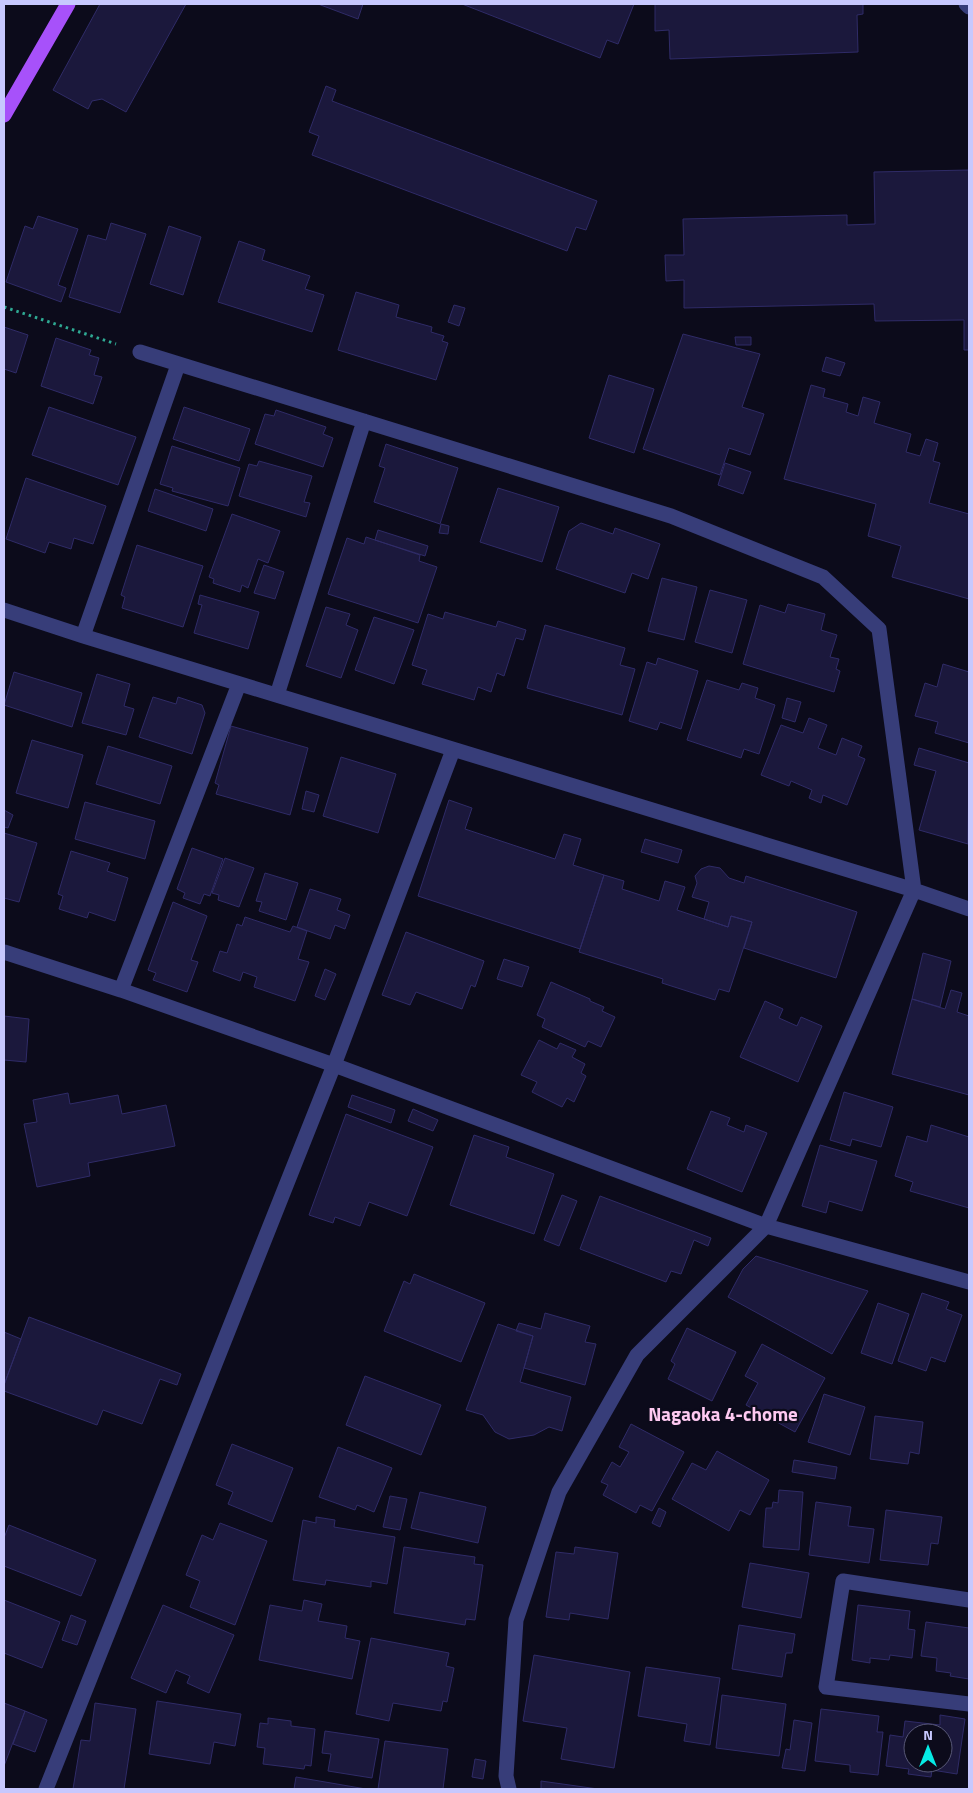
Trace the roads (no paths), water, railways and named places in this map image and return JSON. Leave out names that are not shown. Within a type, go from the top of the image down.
[{"type":"main road","points":[[4,115],[68,4]]},
{"type":"street","points":[[966,4],[969,7]]},
{"type":"street","points":[[140,352],[671,516],[823,577],[879,628],[914,890],[766,1226],[637,1355],[559,1492],[516,1620],[506,1776],[509,1789]]},
{"type":"street","points":[[83,636],[178,364]]},
{"type":"street","points":[[277,695],[364,421]]},
{"type":"street","points":[[4,610],[238,684],[914,890],[969,909]]},
{"type":"street","points":[[121,990],[238,684]]},
{"type":"street","points":[[46,1789],[334,1065],[453,750]]},
{"type":"street","points":[[4,952],[121,990],[334,1065],[766,1226],[969,1282]]},
{"type":"street","points":[[969,1600],[842,1581],[826,1687],[969,1704]]},
{"type":"district","name":"Nagaoka 4-chome","points":[[723,1413]]}]
